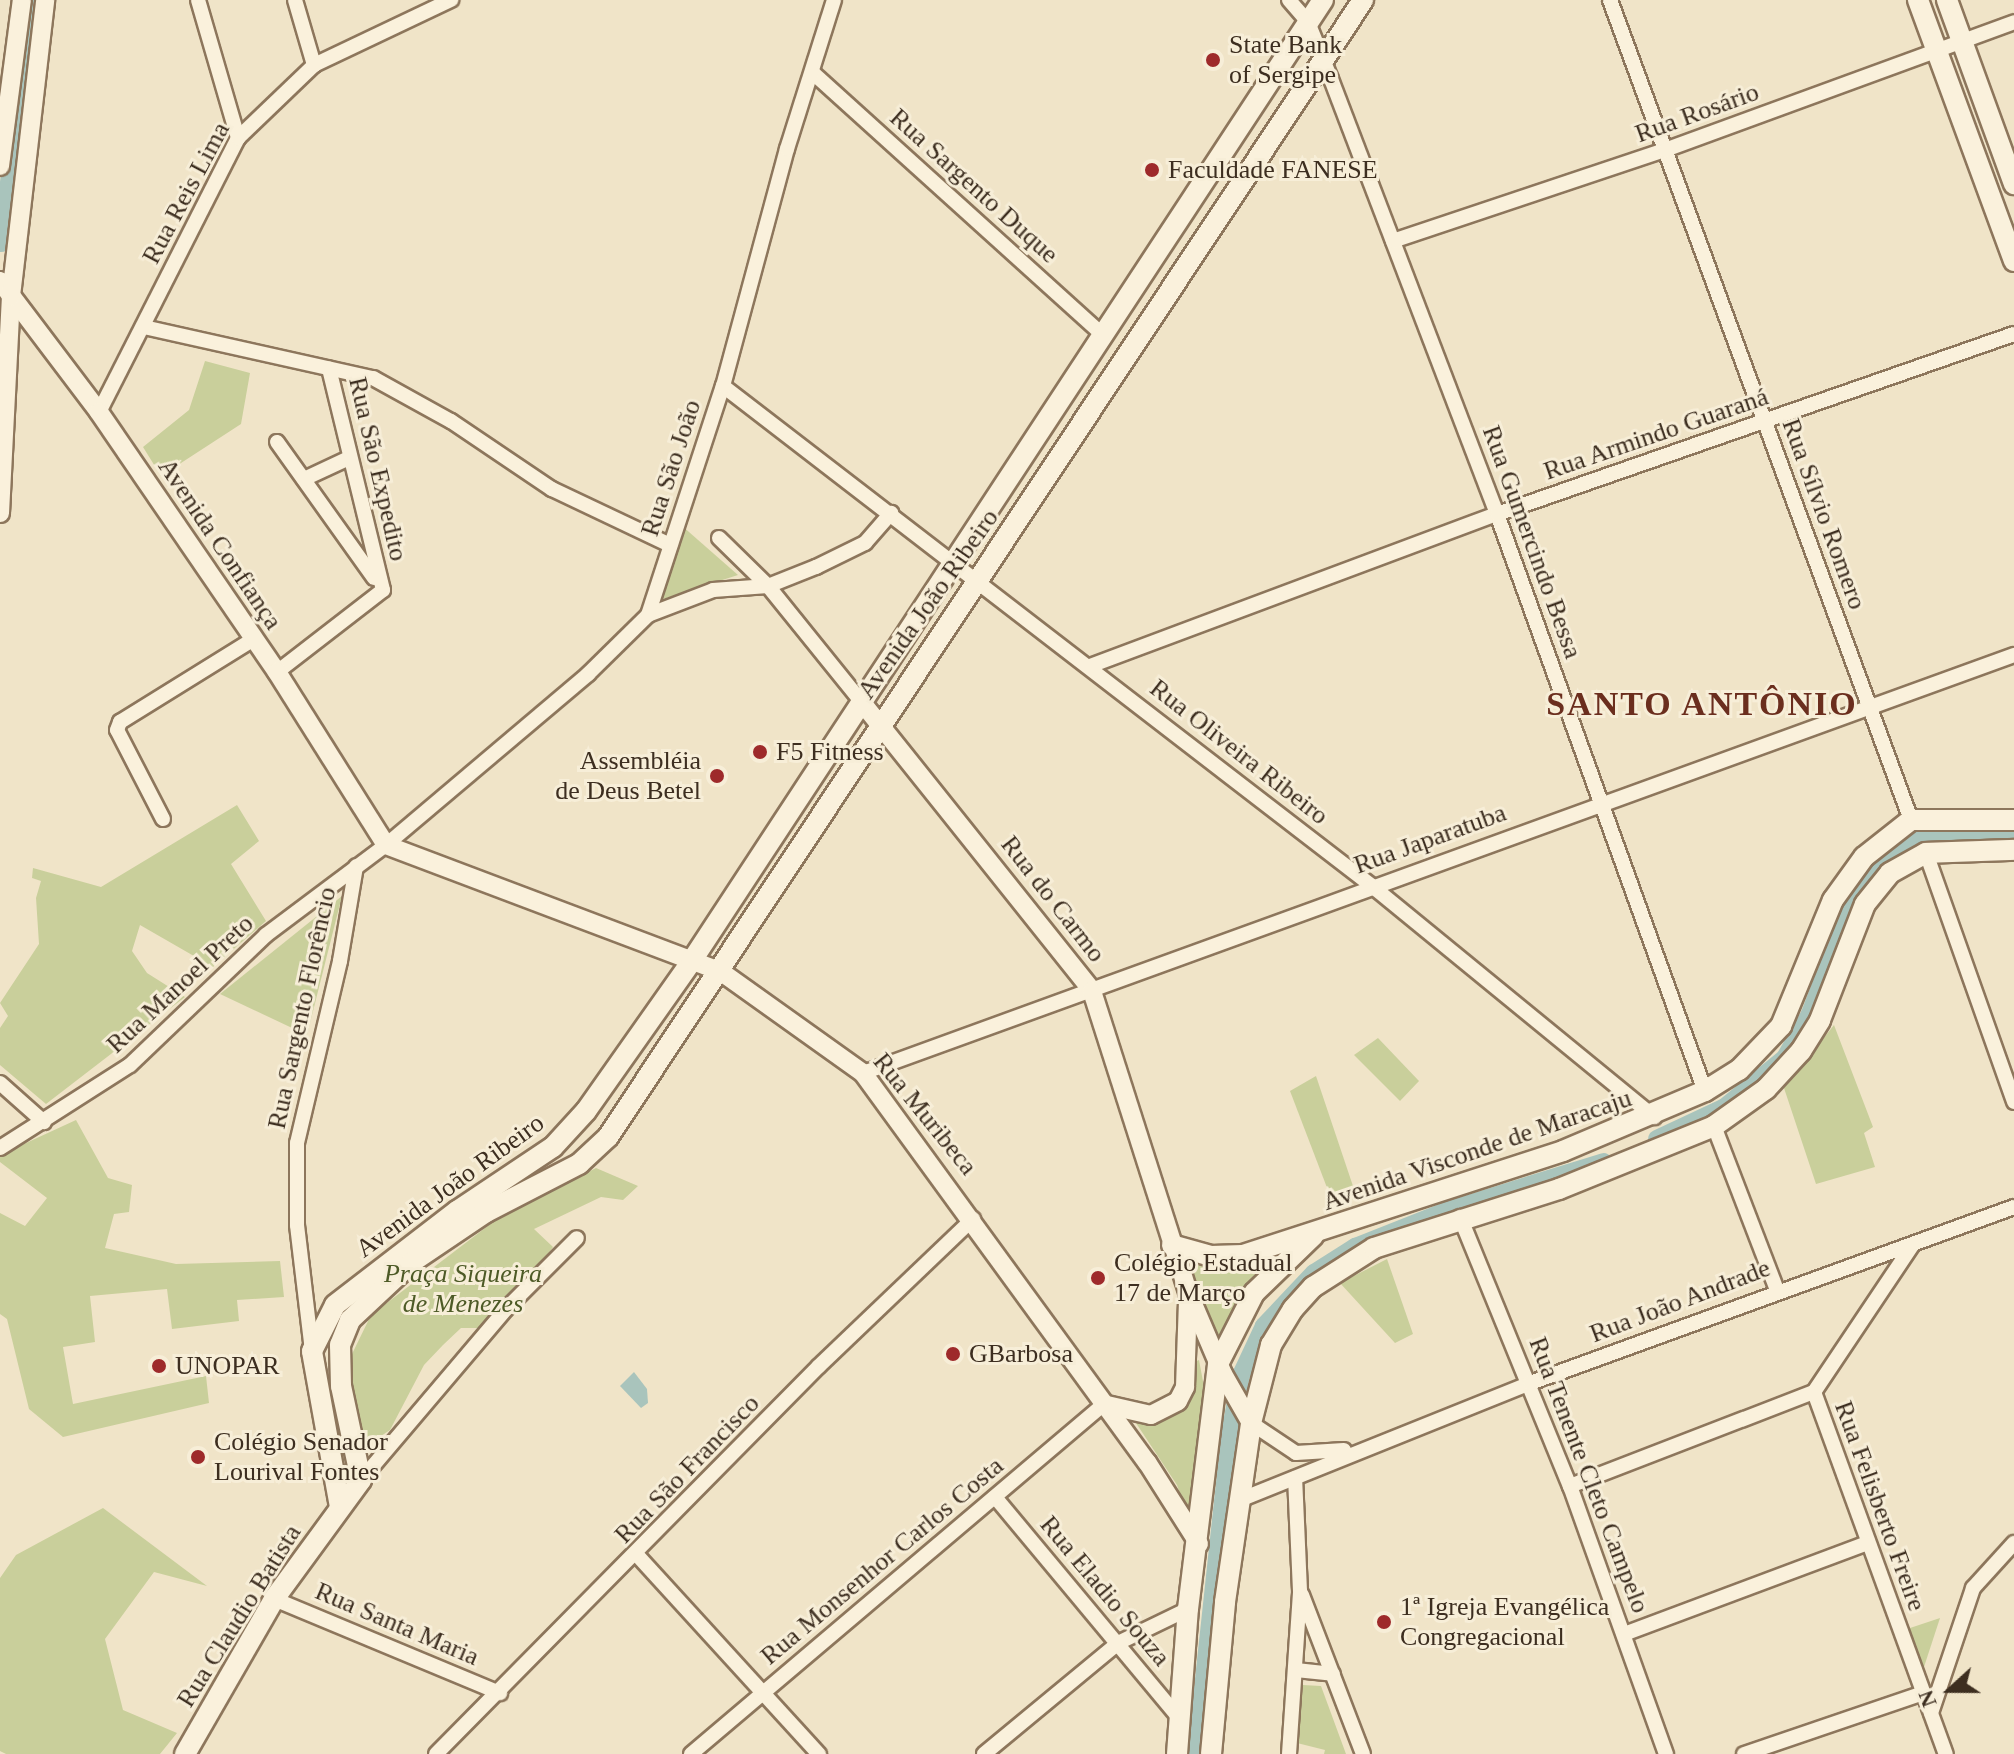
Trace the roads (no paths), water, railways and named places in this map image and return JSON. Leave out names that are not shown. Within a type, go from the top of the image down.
[{"type":"main road","name":"Avenida João Ribeiro","points":[[312,1351],[330,1312],[348,1293],[569,1130],[691,962],[952,559],[1323,0]]},
{"type":"main road","name":"Avenida João Ribeiro","points":[[361,1480],[341,1386],[340,1345],[350,1320],[377,1290],[461,1228],[590,1156],[720,971],[880,720],[980,580],[1363,0]]},
{"type":"main road","points":[[1918,0],[2014,261]]},
{"type":"main road","points":[[1947,0],[2014,184]]},
{"type":"main road","points":[[1911,820],[2014,820]]},
{"type":"main road","name":"Avenida Visconde de Maracaju","points":[[1177,1754],[1188,1609],[1220,1369],[1254,1293],[1323,1227],[1563,1151],[1654,1117],[1739,1070],[1781,1026],[1847,875],[1911,820]]},
{"type":"main road","points":[[1211,1754],[1220,1641],[1242,1499],[1247,1415],[1271,1345],[1313,1287],[1374,1248],[1460,1217],[1559,1189],[1714,1126],[1766,1089],[1801,1051],[1820,1020],[1873,889],[1926,853],[2014,850]]},
{"type":"main road","points":[[1172,1245],[1235,1257],[1323,1227]]},
{"type":"main road","points":[[312,1351],[340,1507]]},
{"type":"main road","points":[[340,1507],[361,1480]]},
{"type":"main road","name":"Rua Claudio Batista","points":[[185,1754],[274,1599],[340,1507]]},
{"type":"street","points":[[0,166],[22,0]]},
{"type":"street","points":[[0,513],[7,290],[45,0]]},
{"type":"street","points":[[198,0],[238,138]]},
{"type":"street","points":[[295,0],[314,65]]},
{"type":"street","name":"Rua Gumercindo Bessa","points":[[1289,0],[1308,22],[1393,241],[1603,802],[1705,1091]]},
{"type":"street","name":"Rua Sílvio Romero","points":[[1610,0],[1911,820]]},
{"type":"street","name":"Rua Reis Lima","points":[[99,412],[238,138],[314,65],[448,1]]},
{"type":"street","name":"Rua São João","points":[[386,845],[588,674],[648,615],[723,386],[830,5]]},
{"type":"street","name":"Rua Rosário","points":[[1393,241],[1665,150],[2014,22]]},
{"type":"street","name":"Rua Sargento Duque","points":[[813,73],[1103,335]]},
{"type":"street","name":"Avenida Confiança","points":[[7,290],[99,412],[252,640],[277,672],[386,845]]},
{"type":"street","points":[[144,327],[373,378],[407,394],[530,477],[670,545]]},
{"type":"street","name":"Rua Armindo Guaraná","points":[[1090,666],[1497,514],[2014,334]]},
{"type":"street","name":"Rua São Expedito","points":[[277,672],[383,590],[329,368]]},
{"type":"street","points":[[723,386],[952,559]]},
{"type":"street","points":[[277,442],[383,590]]},
{"type":"street","points":[[304,479],[349,458]]},
{"type":"street","points":[[648,615],[713,590],[768,586],[858,548],[891,513]]},
{"type":"street","name":"Rua do Carmo","points":[[719,538],[768,586],[860,700],[880,720],[1092,991],[1188,1292],[1220,1369],[1247,1415]]},
{"type":"street","name":"Rua Oliveira Ribeiro","points":[[952,559],[1372,886],[1654,1117]]},
{"type":"street","points":[[163,819],[117,730],[120,722],[252,640]]},
{"type":"street","name":"Rua Japaratuba","points":[[863,1073],[2014,655]]},
{"type":"street","name":"Rua Manoel Preto","points":[[0,1148],[122,1072],[266,935],[386,845]]},
{"type":"street","name":"Rua Muribeca","points":[[386,845],[720,971],[863,1073],[973,1219],[1199,1544]]},
{"type":"street","points":[[1926,853],[2014,1102]]},
{"type":"street","name":"Rua Sargento Florêncio","points":[[312,1351],[297,1225],[297,1143],[340,961],[356,866]]},
{"type":"street","points":[[0,1083],[44,1122]]},
{"type":"street","points":[[1714,1126],[1777,1290]]},
{"type":"street","name":"Rua João Andrade","points":[[1242,1499],[1364,1447],[1530,1383],[1777,1290],[2014,1207]]},
{"type":"street","name":"Rua Tenente Cleto Campelo","points":[[1460,1217],[1570,1486],[1666,1754]]},
{"type":"street","name":"Rua São Francisco","points":[[436,1754],[637,1555],[819,1366],[973,1219]]},
{"type":"street","points":[[361,1480],[506,1309],[577,1238]]},
{"type":"street","name":"Rua Felisberto Freire","points":[[1913,1243],[1814,1392],[1946,1754]]},
{"type":"street","points":[[1104,1404],[1143,1416],[1163,1412],[1178,1401],[1186,1374],[1188,1292]]},
{"type":"street","points":[[1570,1486],[1814,1392]]},
{"type":"street","name":"Rua Monsenhor Carlos Costa","points":[[691,1754],[1104,1404]]},
{"type":"street","name":"Rua João Andrade","points":[[1247,1415],[1296,1453],[1364,1447]]},
{"type":"street","points":[[1289,1754],[1300,1591],[1295,1478]]},
{"type":"street","name":"Rua Eladio Souza","points":[[995,1497],[1178,1717]]},
{"type":"street","points":[[1624,1634],[1867,1543]]},
{"type":"street","points":[[1931,1713],[1962,1612],[1985,1573],[2014,1543]]},
{"type":"street","points":[[637,1555],[819,1754]]},
{"type":"street","points":[[1300,1591],[1363,1754]]},
{"type":"street","name":"Rua Santa Maria","points":[[274,1599],[500,1693]]},
{"type":"street","points":[[984,1754],[1118,1643],[1188,1609]]},
{"type":"street","points":[[1296,1670],[1333,1674]]},
{"type":"street","points":[[1744,1754],[1923,1693]]},
{"type":"water","points":[[634,1372],[647,1389],[648,1403],[641,1408],[620,1386]]},
{"type":"waterway","points":[[1,243],[33,0]]},
{"type":"waterway","points":[[1657,1139],[1725,1107],[1785,1058],[1810,1014],[1852,901],[1879,856],[1920,833],[2014,834]]},
{"type":"waterway","points":[[1196,1754],[1231,1428],[1241,1375],[1264,1326],[1314,1273],[1355,1247],[1449,1210],[1604,1162]]},
{"type":"place","name":"State Bank of Sergipe","points":[[1213,60]]},
{"type":"place","name":"Faculdade FANESE","points":[[1152,170]]},
{"type":"place","name":"F5 Fitness","points":[[760,752]]},
{"type":"place","name":"Assembléia de Deus Betel","points":[[717,776]]},
{"type":"place","name":"Colégio Estadual 17 de Março","points":[[1098,1278]]},
{"type":"place","name":"GBarbosa","points":[[953,1354]]},
{"type":"place","name":"UNOPAR","points":[[159,1366]]},
{"type":"place","name":"Colégio Senador Lourival Fontes","points":[[198,1457]]},
{"type":"place","name":"1ª Igreja Evangélica Congregacional","points":[[1384,1622]]},
{"type":"district","name":"SANTO ANTÔNIO","points":[[1702,704]]},
{"type":"park label","name":"Praça Siqueira de Menezes","points":[[463,1289]]}]
